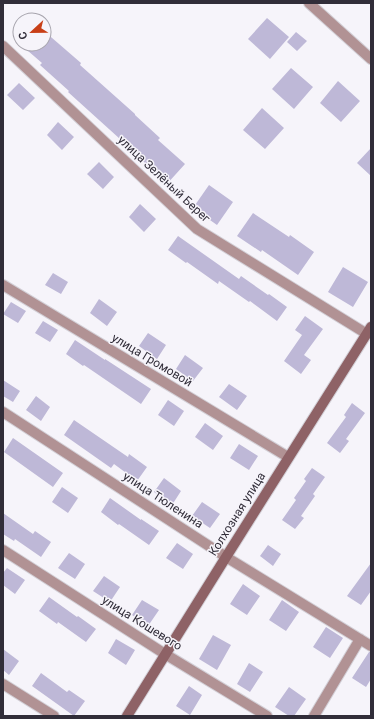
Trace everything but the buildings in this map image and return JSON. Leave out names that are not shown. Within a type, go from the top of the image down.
[{"type":"main road","name":"Колхозная улица","points":[[127,716],[288,457],[369,331]]},
{"type":"street","points":[[309,3],[371,59]]},
{"type":"street","name":"улица Зелёный Берег","points":[[3,46],[197,229],[369,331]]},
{"type":"street","name":"улица Громовой","points":[[3,285],[288,457]]},
{"type":"street","name":"улица Тюленина","points":[[3,412],[226,557],[371,646]]},
{"type":"street","name":"улица Кошевого","points":[[3,550],[165,654],[267,716]]},
{"type":"street","points":[[314,716],[360,639]]},
{"type":"street","points":[[3,684],[54,716]]}]
